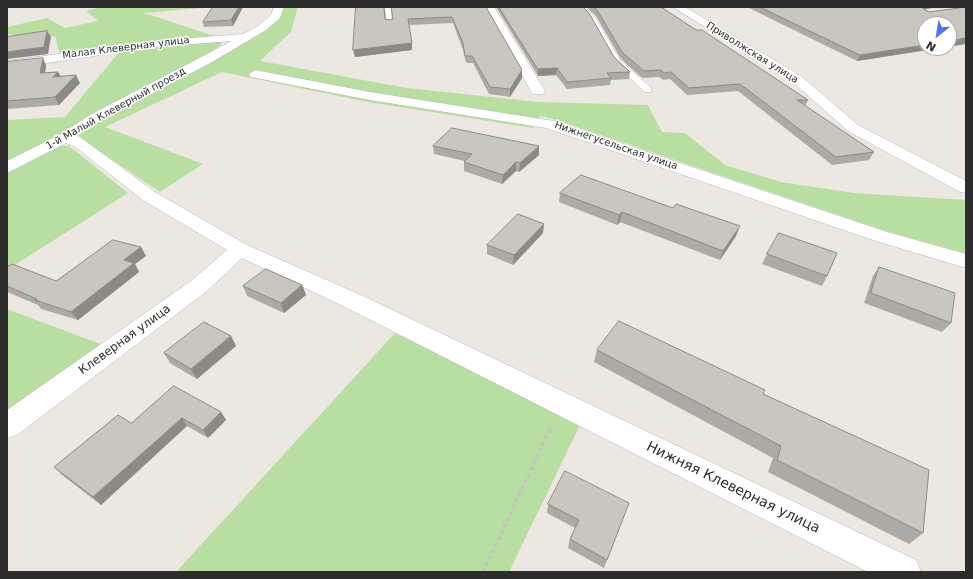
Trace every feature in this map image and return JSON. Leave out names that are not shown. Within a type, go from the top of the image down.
[{"type":"street","name":"1-й Малый Клеверный проезд","points":[[7,168],[66,137],[95,118],[208,59],[262,28],[276,16],[279,7]]},
{"type":"street","points":[[489,7],[538,91]]},
{"type":"street","name":"Приволжская улица","points":[[678,7],[796,79],[854,128],[966,188]]},
{"type":"street","name":"Малая Клеверная улица","points":[[7,65],[137,45],[245,37]]},
{"type":"street","name":"Нижнегусельская улица","points":[[255,74],[370,96],[549,124],[880,236],[966,260]]},
{"type":"street","name":"Нижняя Клеверная улица","points":[[66,137],[79,143],[149,196],[240,249],[355,302],[904,572]]},
{"type":"street","name":"Клеверная улица","points":[[7,426],[199,286],[240,249]]},
{"type":"lane","points":[[388,7],[390,24]]},
{"type":"lane","points":[[582,7],[592,17],[617,61],[648,90]]},
{"type":"path","points":[[483,572],[561,404]]},
{"type":"green space","points":[[102,7],[211,7],[144,13],[214,36],[138,43],[60,55],[55,36],[13,41],[12,34],[7,34],[7,27],[47,18],[65,28],[98,21],[86,11]]},
{"type":"green space","points":[[283,7],[298,7],[291,32],[260,61],[407,88],[538,102],[648,105],[662,132],[685,133],[725,165],[781,182],[854,193],[966,200],[966,254],[886,231],[553,119],[540,116],[533,128],[368,102],[222,72],[105,127],[203,164],[160,192],[84,141],[78,134],[98,119],[242,41]]},
{"type":"green space","points":[[216,41],[222,44],[202,58],[7,162],[7,120],[65,117],[121,50]]},
{"type":"green space","points":[[59,146],[69,146],[128,193],[7,270],[7,173]]},
{"type":"green space","points":[[7,309],[106,346],[7,416]]},
{"type":"green space","points":[[395,333],[580,425],[509,572],[176,572]]},
{"type":"building","points":[[213,7],[239,7],[231,20],[203,22]]},
{"type":"building","points":[[356,7],[384,7],[385,19],[391,20],[393,19],[391,7],[486,7],[522,70],[510,89],[490,87],[472,56],[465,56],[463,43],[452,17],[408,19],[412,43],[353,50]]},
{"type":"building","points":[[499,7],[583,7],[589,13],[614,57],[630,72],[607,73],[611,78],[567,82],[557,68],[538,69]]},
{"type":"building","points":[[594,7],[661,7],[696,30],[702,30],[808,100],[797,100],[874,152],[836,157],[740,84],[689,88],[671,72],[664,73],[661,70],[644,71],[622,52]]},
{"type":"building","points":[[760,7],[924,7],[922,8],[929,12],[966,7],[966,38],[957,40],[957,16],[917,16],[917,46],[860,55]]},
{"type":"building","points":[[47,31],[44,47],[7,52],[7,37]]},
{"type":"building","points":[[43,58],[40,73],[58,72],[53,77],[76,75],[55,97],[7,101],[7,62]]},
{"type":"building","points":[[452,128],[539,146],[520,163],[516,162],[503,175],[464,162],[472,154],[433,146]]},
{"type":"building","points":[[581,175],[673,208],[676,204],[740,226],[723,251],[622,212],[619,215],[560,193]]},
{"type":"building","points":[[518,214],[544,224],[514,255],[487,245]]},
{"type":"building","points":[[779,233],[837,253],[827,276],[767,254]]},
{"type":"building","points":[[113,240],[141,247],[124,260],[134,263],[71,312],[35,300],[37,299],[7,286],[7,267],[12,264],[56,281]]},
{"type":"building","points":[[879,267],[955,293],[951,323],[871,293]]},
{"type":"building","points":[[266,269],[302,285],[281,303],[243,286]]},
{"type":"building","points":[[619,321],[765,390],[763,394],[929,470],[923,533],[777,460],[781,446],[597,350]]},
{"type":"building","points":[[204,322],[231,336],[191,369],[164,353]]},
{"type":"building","points":[[174,386],[221,412],[203,430],[182,418],[93,497],[54,467],[118,415],[131,423]]},
{"type":"building","points":[[565,471],[629,503],[607,560],[570,539],[579,520],[548,504]]}]
